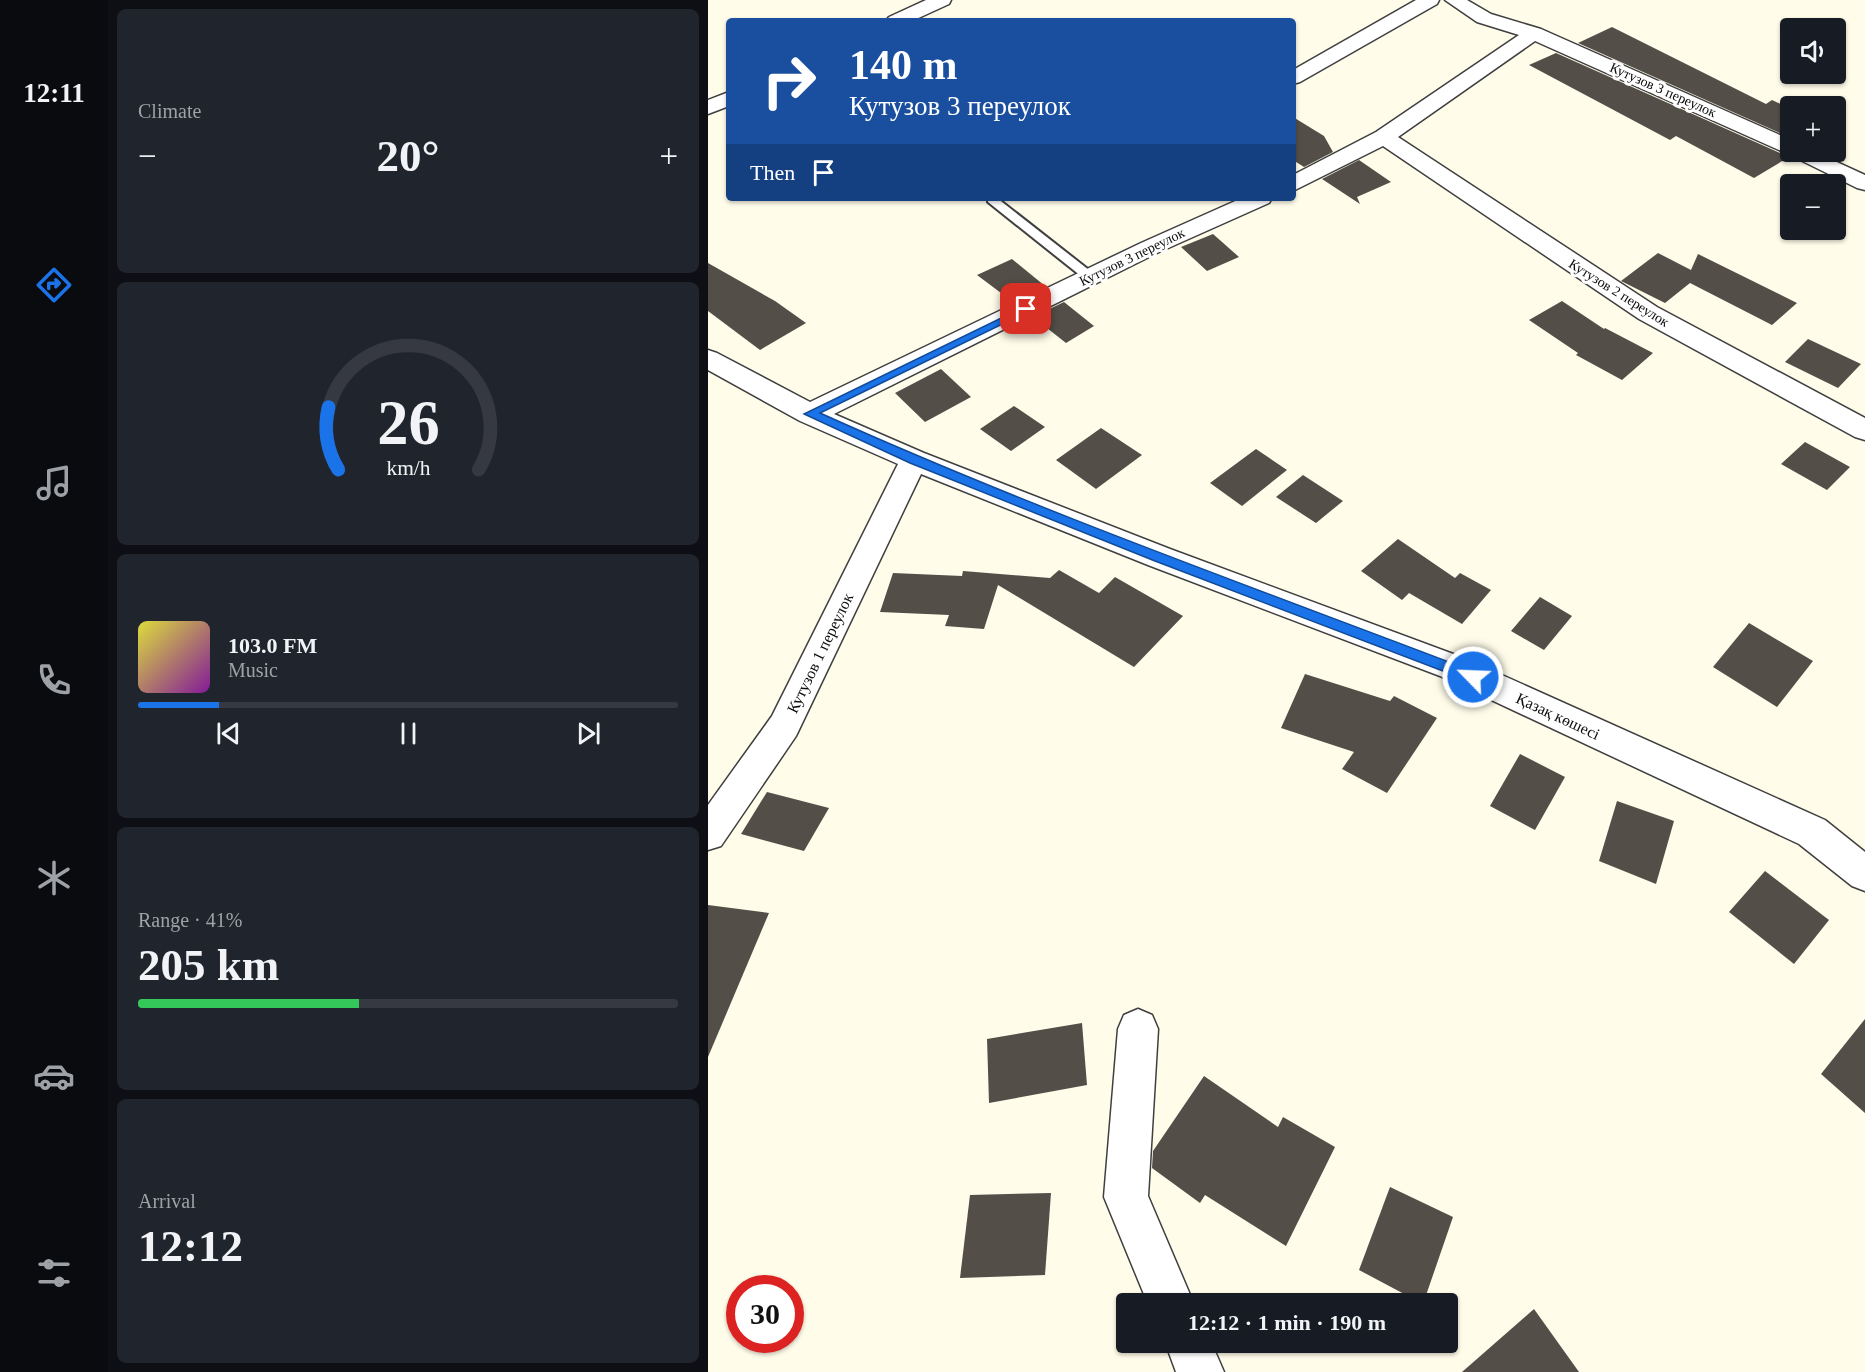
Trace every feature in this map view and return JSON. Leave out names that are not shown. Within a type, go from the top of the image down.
[{"type":"street","points":[[903,18],[942,0]]},
{"type":"street","points":[[1296,76],[1430,0]]},
{"type":"street","name":"Кутузов 3 переулок","points":[[1454,0],[1484,18],[1534,33],[1780,143]]},
{"type":"street","points":[[1296,182],[1384,137],[1534,33]]},
{"type":"street","points":[[708,108],[726,99]]},
{"type":"street","name":"Кутузов 2 переулок","points":[[1384,137],[1648,313],[1865,430]]},
{"type":"street","points":[[1820,162],[1865,183]]},
{"type":"street","name":"Кутузов 3 переулок","points":[[810,414],[1149,248],[1254,201]]},
{"type":"street","name":"Қазақ көшесі","points":[[708,359],[810,414],[914,460],[1160,557],[1452,667],[1812,832],[1865,874]]},
{"type":"street","name":"Кутузов 1 переулок","points":[[708,834],[784,726],[914,460]]},
{"type":"street","points":[[1138,1029],[1126,1197],[1166,1293]]},
{"type":"street","points":[[1192,1353],[1200,1372]]},
{"type":"lane","points":[[993,201],[1090,278]]},
{"type":"building","points":[[1612,27],[1766,104],[1772,100],[1780,104],[1780,133],[1578,43]]},
{"type":"building","points":[[1556,53],[1780,153],[1781,162],[1754,178],[1676,136],[1670,140],[1529,65]]},
{"type":"building","points":[[1296,119],[1324,136],[1333,152],[1304,167],[1296,162]]},
{"type":"building","points":[[1359,160],[1391,182],[1357,197],[1360,204],[1322,179]]},
{"type":"building","points":[[1213,234],[1239,257],[1207,271],[1181,247]]},
{"type":"building","points":[[1658,253],[1691,270],[1698,254],[1797,303],[1772,325],[1690,283],[1665,303],[1621,281]]},
{"type":"building","points":[[1012,259],[1045,286],[1013,302],[977,275]]},
{"type":"building","points":[[708,263],[775,301],[806,323],[760,350],[708,311]]},
{"type":"building","points":[[1562,301],[1604,329],[1653,353],[1622,380],[1576,355],[1578,353],[1529,320]]},
{"type":"building","points":[[1064,302],[1094,326],[1066,343],[1033,317]]},
{"type":"building","points":[[1808,339],[1861,364],[1838,388],[1785,362]]},
{"type":"building","points":[[941,369],[971,397],[925,422],[895,393]]},
{"type":"building","points":[[1014,406],[1045,427],[1011,451],[980,429]]},
{"type":"building","points":[[1101,428],[1142,455],[1096,489],[1056,460]]},
{"type":"building","points":[[1805,442],[1850,467],[1827,490],[1781,464]]},
{"type":"building","points":[[1256,449],[1287,470],[1242,506],[1210,483]]},
{"type":"building","points":[[1303,475],[1343,501],[1316,523],[1276,497]]},
{"type":"building","points":[[1398,539],[1455,578],[1460,573],[1491,590],[1462,624],[1409,593],[1402,600],[1361,571]]},
{"type":"building","points":[[1059,570],[1099,593],[1115,577],[1183,616],[1134,667],[998,585],[984,629],[945,626],[949,615],[880,612],[893,573],[962,576],[963,571],[1050,578]]},
{"type":"building","points":[[1540,597],[1572,616],[1544,650],[1511,631]]},
{"type":"building","points":[[1749,623],[1813,661],[1777,707],[1713,667]]},
{"type":"building","points":[[1305,674],[1390,701],[1394,696],[1437,718],[1387,793],[1342,769],[1354,752],[1281,728]]},
{"type":"building","points":[[1520,754],[1565,777],[1535,830],[1490,806]]},
{"type":"building","points":[[767,792],[829,808],[804,851],[741,834]]},
{"type":"building","points":[[1617,801],[1674,821],[1656,884],[1599,861]]},
{"type":"building","points":[[1765,871],[1829,920],[1794,964],[1729,912]]},
{"type":"building","points":[[708,905],[769,913],[708,1057]]},
{"type":"building","points":[[1865,1019],[1865,1113],[1821,1074]]},
{"type":"building","points":[[1082,1023],[1087,1085],[989,1103],[987,1039]]},
{"type":"building","points":[[1204,1076],[1278,1127],[1283,1117],[1335,1147],[1286,1246],[1205,1195],[1200,1203],[1152,1168],[1153,1151]]},
{"type":"building","points":[[1390,1187],[1453,1217],[1427,1293],[1402,1293],[1359,1270]]},
{"type":"building","points":[[1051,1193],[1045,1275],[960,1278],[970,1195]]},
{"type":"building","points":[[1534,1309],[1579,1372],[1462,1372]]},
{"type":"route","points":[[1026,309],[810,414],[914,460],[1473,677]]}]
